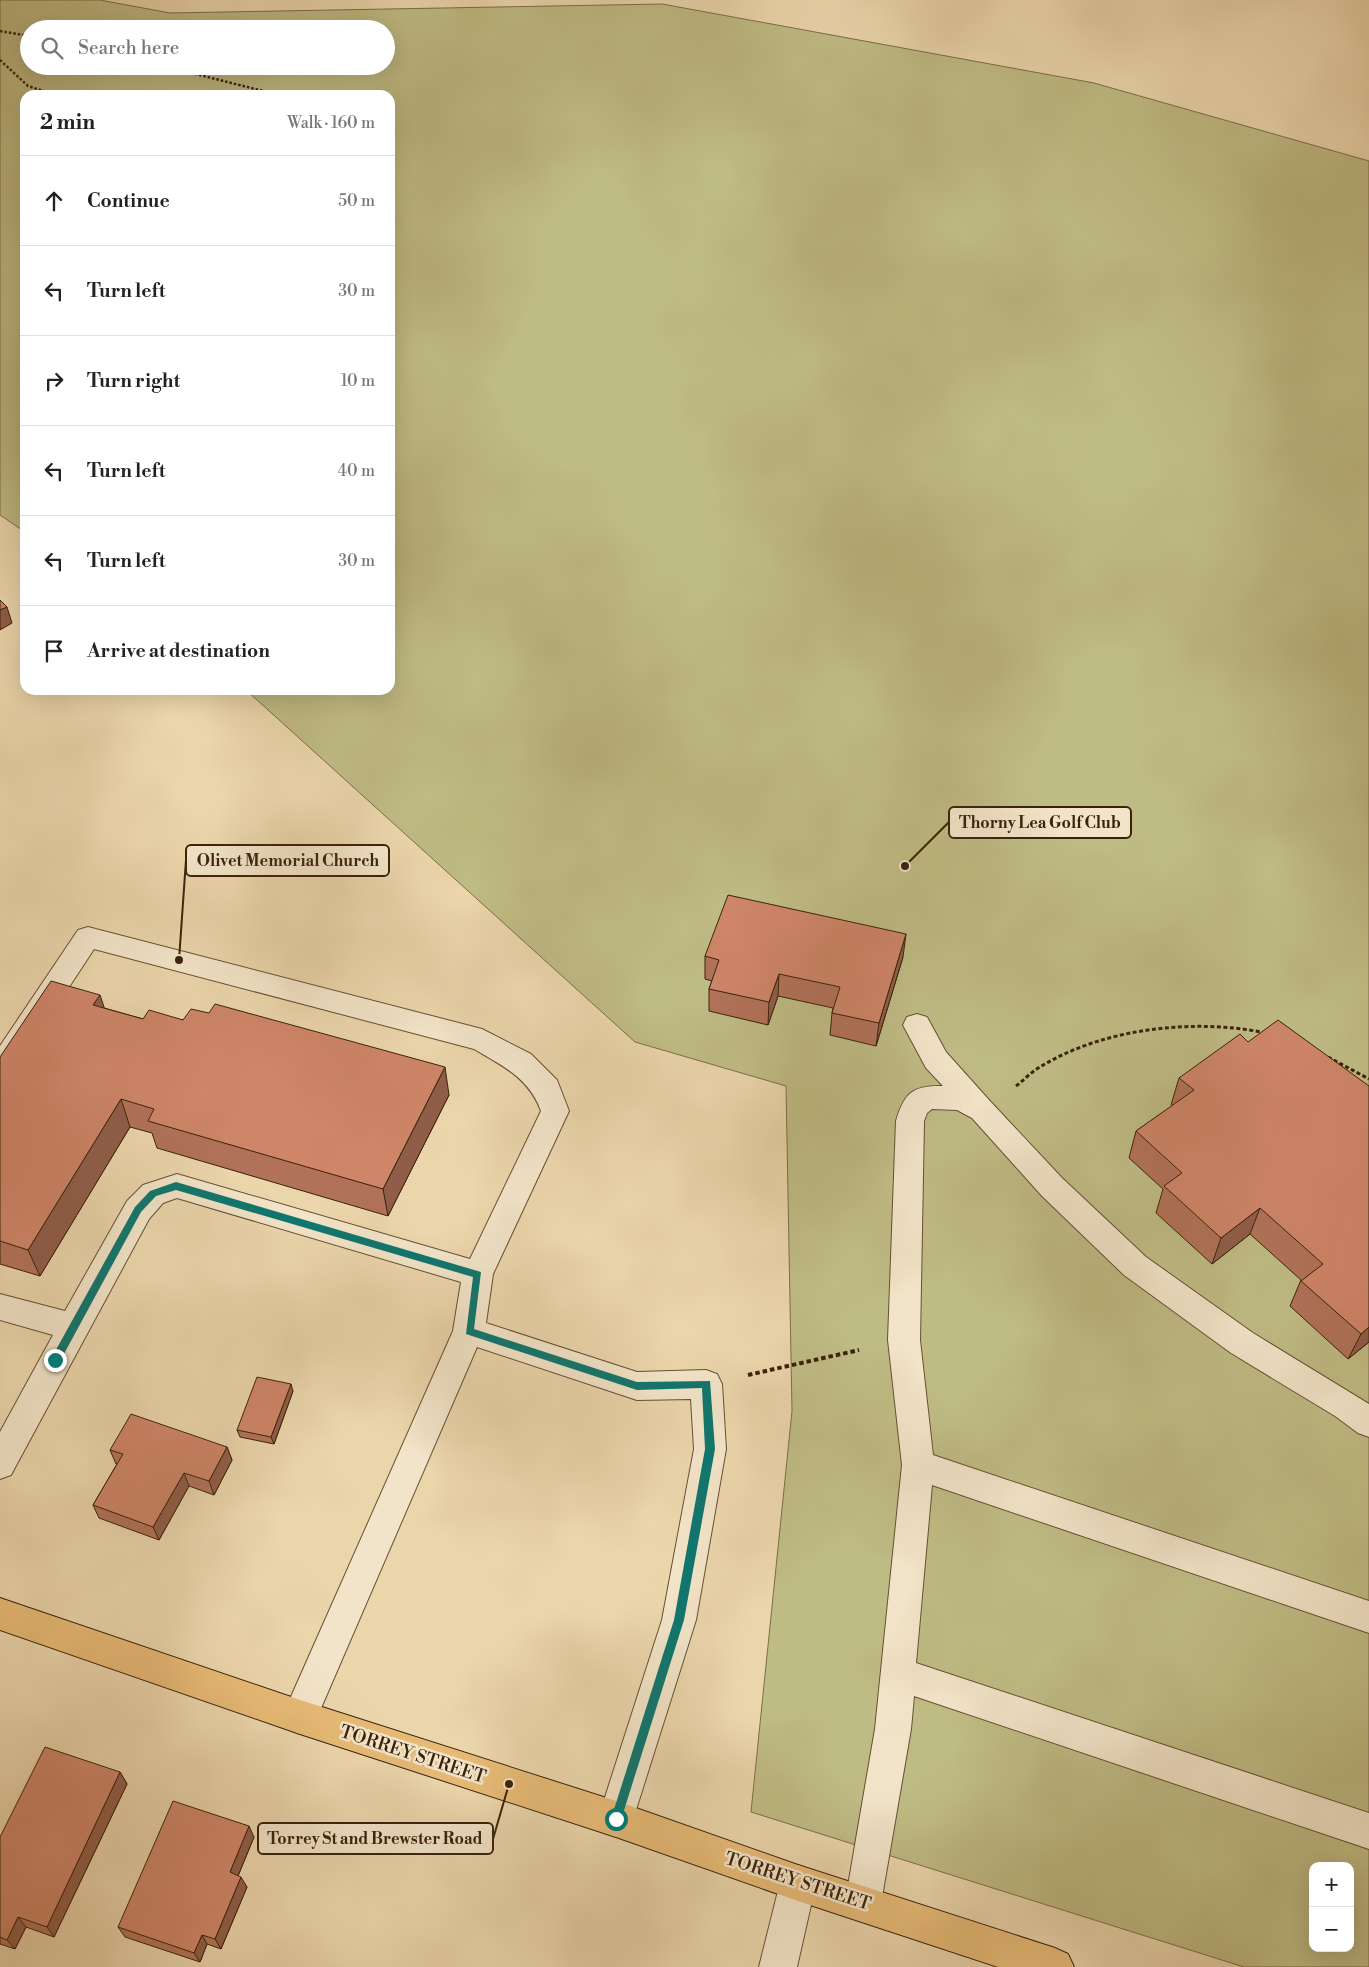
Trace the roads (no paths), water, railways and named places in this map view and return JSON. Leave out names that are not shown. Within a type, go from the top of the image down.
[{"type":"main road","name":"TORREY STREET","points":[[0,1614],[300,1717],[616,1819],[798,1883],[1055,1967]]},
{"type":"street","points":[[0,1070],[88,937],[482,1040],[521,1062],[547,1088],[555,1111],[478,1274],[469,1331],[300,1717]]},
{"type":"street","points":[[917,1025],[936,1060],[1052,1187],[1135,1266],[1242,1343],[1346,1406],[1369,1423]]},
{"type":"street","points":[[863,1903],[893,1729],[918,1466],[904,1340],[910,1121],[914,1107],[926,1097],[941,1096],[961,1099],[982,1110]]},
{"type":"street","points":[[0,1464],[138,1210],[153,1194],[176,1186],[478,1274]]},
{"type":"street","points":[[0,1306],[74,1327]]},
{"type":"street","points":[[469,1331],[637,1386],[706,1384],[710,1449],[679,1620],[616,1819]]},
{"type":"street","points":[[918,1466],[1369,1617]]},
{"type":"street","points":[[898,1674],[1369,1831]]},
{"type":"street","points":[[778,1967],[798,1883]]},
{"type":"place","name":"Thorny Lea Golf Club","points":[[905,866]]},
{"type":"place","name":"Olivet Memorial Church","points":[[179,960]]},
{"type":"place","name":"Torrey St and Brewster Road","points":[[509,1784]]}]
